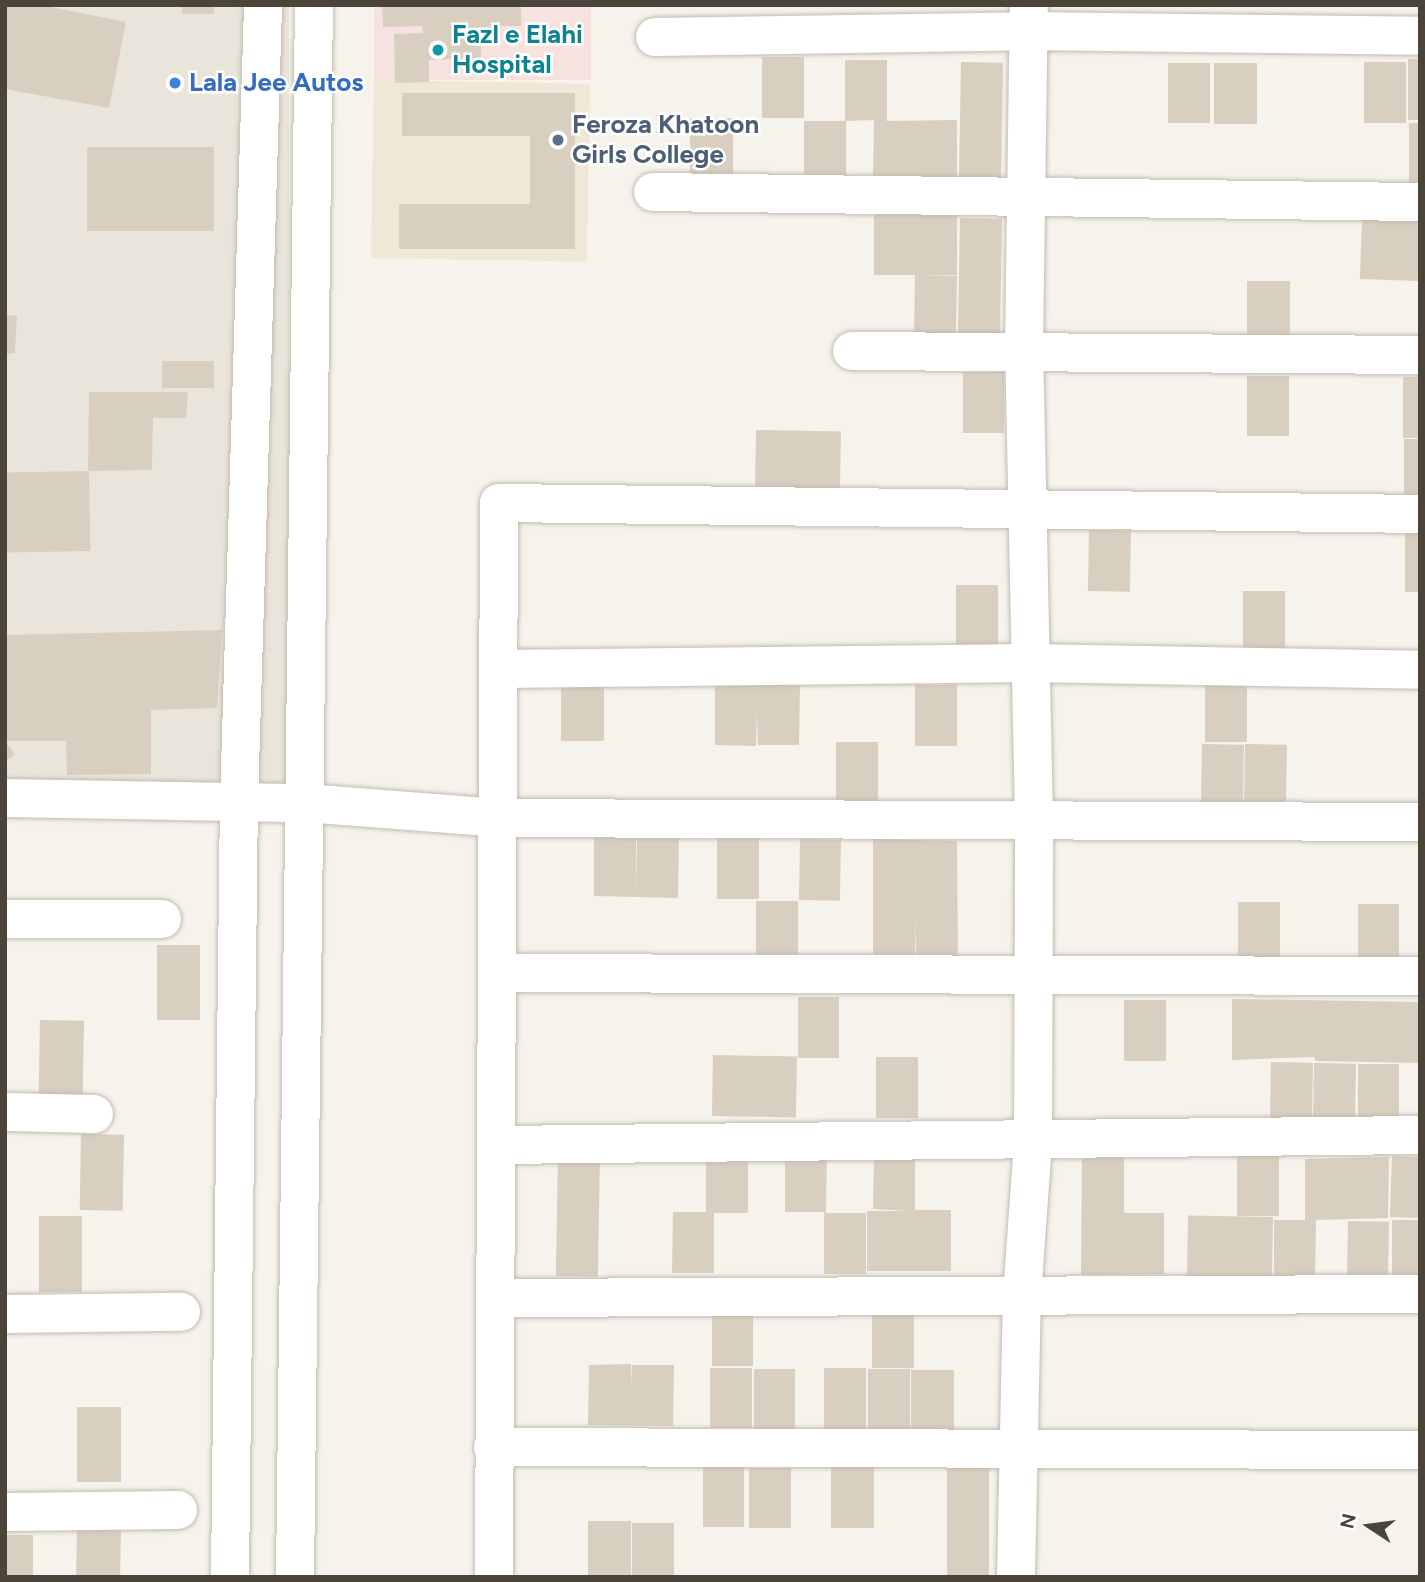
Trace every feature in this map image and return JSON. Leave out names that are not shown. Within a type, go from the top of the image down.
[{"type":"street","points":[[230,1577],[239,801],[263,5]]},
{"type":"street","points":[[295,1577],[314,5]]},
{"type":"street","points":[[1016,1577],[1022,1296],[1034,1141],[1034,820],[1028,663],[1029,511],[1024,350],[1028,18]]},
{"type":"street","points":[[655,37],[1028,18],[1420,36]]},
{"type":"street","points":[[653,191],[1420,202]]},
{"type":"street","points":[[852,351],[1024,350],[1420,355]]},
{"type":"street","points":[[494,1577],[499,503],[1029,511],[1420,513]]},
{"type":"street","points":[[499,669],[1028,663],[1420,670]]},
{"type":"street","points":[[5,798],[306,803],[498,818],[1420,822]]},
{"type":"street","points":[[5,919],[162,919]]},
{"type":"street","points":[[497,973],[1420,976]]},
{"type":"street","points":[[5,1112],[94,1114]]},
{"type":"street","points":[[496,1145],[1420,1135]]},
{"type":"street","points":[[495,1298],[1420,1294]]},
{"type":"street","points":[[5,1314],[181,1312]]},
{"type":"street","points":[[493,1447],[1019,1452],[1420,1450]]},
{"type":"street","points":[[5,1512],[178,1510]]},
{"type":"shaded area","points":[[5,5],[289,5],[289,791],[5,791]]},
{"type":"shaded area","points":[[374,5],[591,5],[591,80],[374,80]]},
{"type":"shaded area","points":[[374,80],[590,84],[587,262],[371,258]]},
{"type":"building","points":[[5,5],[41,5],[126,22],[109,108],[5,89]]},
{"type":"building","points":[[182,5],[214,5],[214,14],[182,14]]},
{"type":"building","name":"Fazl e Elahi Hospital","points":[[382,5],[521,5],[521,26],[498,26],[498,41],[481,41],[481,58],[429,60],[429,82],[395,83],[394,34],[423,33],[422,26],[383,27]]},
{"type":"building","points":[[762,57],[804,57],[804,118],[762,118]]},
{"type":"building","points":[[1408,59],[1420,59],[1420,120],[1408,120]]},
{"type":"building","points":[[845,60],[887,60],[887,121],[957,120],[957,180],[873,182],[874,120],[845,121]]},
{"type":"building","points":[[961,62],[1003,63],[1001,180],[959,179]]},
{"type":"building","points":[[1364,62],[1406,62],[1406,123],[1364,123]]},
{"type":"building","points":[[1168,63],[1210,63],[1210,123],[1168,123]]},
{"type":"building","points":[[1214,63],[1257,63],[1257,124],[1214,124]]},
{"type":"building","points":[[402,93],[575,93],[575,249],[399,249],[399,204],[530,204],[530,136],[402,136]]},
{"type":"building","points":[[690,118],[733,118],[733,179],[690,179]]},
{"type":"building","points":[[804,121],[846,121],[846,182],[804,182]]},
{"type":"building","points":[[1409,123],[1420,123],[1420,184],[1409,184]]},
{"type":"building","points":[[87,147],[214,147],[214,231],[87,231]]},
{"type":"building","points":[[874,214],[957,214],[957,275],[874,275]]},
{"type":"building","points":[[960,218],[1002,219],[1000,335],[958,334]]},
{"type":"building","points":[[1362,218],[1420,220],[1418,281],[1360,279]]},
{"type":"building","points":[[915,275],[957,276],[956,337],[914,336]]},
{"type":"building","points":[[1247,281],[1290,281],[1290,342],[1247,342]]},
{"type":"building","points":[[17,315],[15,353],[5,354],[5,316]]},
{"type":"building","points":[[162,361],[214,361],[214,388],[162,388]]},
{"type":"building","points":[[963,372],[1004,372],[1004,433],[963,433]]},
{"type":"building","points":[[1247,376],[1289,376],[1289,436],[1247,436]]},
{"type":"building","points":[[1403,377],[1420,377],[1420,438],[1403,438]]},
{"type":"building","points":[[89,392],[188,392],[186,418],[153,418],[152,470],[88,471]]},
{"type":"building","points":[[756,430],[841,431],[840,491],[755,490]]},
{"type":"building","points":[[1404,439],[1420,439],[1420,500],[1404,500]]},
{"type":"building","points":[[89,471],[90,551],[6,552],[5,472]]},
{"type":"building","points":[[1089,530],[1131,531],[1130,592],[1088,591]]},
{"type":"building","points":[[1405,531],[1420,531],[1420,592],[1405,592]]},
{"type":"building","points":[[956,585],[998,585],[998,646],[956,646]]},
{"type":"building","points":[[1243,591],[1285,591],[1285,652],[1243,652]]},
{"type":"building","points":[[222,630],[217,708],[151,710],[151,774],[67,775],[66,741],[5,741],[5,635]]},
{"type":"building","points":[[561,680],[604,680],[604,741],[561,741]]},
{"type":"building","points":[[1205,681],[1247,681],[1247,742],[1205,742]]},
{"type":"building","points":[[715,685],[800,685],[799,745],[758,745],[757,713],[756,746],[715,745]]},
{"type":"building","points":[[915,685],[957,685],[957,746],[915,746]]},
{"type":"building","points":[[836,742],[878,742],[878,803],[836,803]]},
{"type":"building","points":[[7,744],[15,754],[5,762],[5,746]]},
{"type":"building","points":[[1202,744],[1244,745],[1243,806],[1201,805]]},
{"type":"building","points":[[1245,744],[1287,745],[1286,806],[1244,805]]},
{"type":"building","points":[[594,835],[636,835],[636,891],[637,837],[679,837],[678,898],[594,896]]},
{"type":"building","points":[[717,838],[759,838],[759,899],[717,899]]},
{"type":"building","points":[[800,839],[841,840],[840,901],[799,900]]},
{"type":"building","points":[[873,839],[957,841],[958,960],[916,960],[915,916],[915,961],[873,961]]},
{"type":"building","points":[[756,901],[798,901],[798,962],[756,962]]},
{"type":"building","points":[[1238,902],[1280,902],[1280,963],[1238,963]]},
{"type":"building","points":[[1358,904],[1399,904],[1399,965],[1358,965]]},
{"type":"building","points":[[157,945],[200,945],[200,1020],[157,1020]]},
{"type":"building","points":[[798,997],[839,997],[839,1058],[798,1058]]},
{"type":"building","points":[[1232,999],[1420,1002],[1420,1063],[1316,1061],[1314,1057],[1232,1060]]},
{"type":"building","points":[[1124,1000],[1166,1000],[1166,1061],[1124,1061]]},
{"type":"building","points":[[40,1020],[84,1021],[83,1097],[39,1096]]},
{"type":"building","points":[[713,1055],[797,1056],[796,1117],[712,1116]]},
{"type":"building","points":[[876,1057],[918,1057],[918,1118],[876,1118]]},
{"type":"building","points":[[1271,1062],[1313,1063],[1312,1124],[1270,1123]]},
{"type":"building","points":[[1314,1063],[1356,1064],[1355,1125],[1313,1124]]},
{"type":"building","points":[[1358,1064],[1399,1064],[1399,1124],[1358,1124]]},
{"type":"building","points":[[81,1134],[124,1135],[123,1211],[80,1210]]},
{"type":"building","points":[[874,1149],[915,1149],[915,1210],[951,1210],[951,1271],[867,1271],[867,1211],[909,1211],[873,1209]]},
{"type":"building","points":[[785,1151],[827,1151],[826,1213],[866,1213],[866,1274],[824,1274],[824,1212],[785,1212]]},
{"type":"building","points":[[706,1152],[748,1152],[748,1213],[714,1213],[714,1273],[672,1273],[673,1212],[706,1212]]},
{"type":"building","points":[[558,1153],[600,1154],[598,1277],[556,1276]]},
{"type":"building","points":[[1082,1153],[1124,1153],[1124,1213],[1164,1213],[1164,1274],[1081,1275]]},
{"type":"building","points":[[1237,1155],[1279,1155],[1279,1216],[1237,1216]]},
{"type":"building","points":[[1392,1156],[1420,1157],[1418,1218],[1390,1217]]},
{"type":"building","points":[[1389,1157],[1388,1218],[1316,1220],[1315,1281],[1274,1281],[1274,1220],[1305,1220],[1305,1159]]},
{"type":"building","points":[[39,1216],[82,1216],[82,1292],[39,1292]]},
{"type":"building","points":[[1188,1216],[1273,1217],[1272,1278],[1187,1277]]},
{"type":"building","points":[[1392,1220],[1420,1220],[1420,1281],[1392,1281]]},
{"type":"building","points":[[1348,1221],[1389,1222],[1388,1283],[1347,1282]]},
{"type":"building","points":[[712,1305],[753,1305],[753,1366],[712,1366]]},
{"type":"building","points":[[872,1308],[914,1308],[914,1368],[872,1368]]},
{"type":"building","points":[[631,1364],[631,1387],[632,1365],[674,1365],[673,1426],[588,1425],[589,1365]]},
{"type":"building","points":[[710,1368],[752,1368],[752,1428],[710,1428]]},
{"type":"building","points":[[824,1368],[866,1368],[866,1429],[824,1429]]},
{"type":"building","points":[[754,1369],[795,1369],[795,1429],[754,1429]]},
{"type":"building","points":[[868,1369],[910,1369],[910,1430],[868,1430]]},
{"type":"building","points":[[911,1370],[954,1370],[954,1431],[911,1431]]},
{"type":"building","points":[[77,1407],[121,1407],[121,1482],[77,1482]]},
{"type":"building","points":[[703,1467],[744,1467],[744,1527],[703,1527]]},
{"type":"building","points":[[831,1467],[874,1467],[874,1528],[831,1528]]},
{"type":"building","points":[[749,1468],[791,1468],[791,1528],[749,1528]]},
{"type":"building","points":[[947,1468],[989,1468],[989,1577],[947,1577]]},
{"type":"building","points":[[588,1521],[631,1521],[631,1577],[588,1577]]},
{"type":"building","points":[[632,1523],[674,1523],[674,1577],[632,1577]]},
{"type":"building","points":[[77,1526],[121,1527],[120,1577],[76,1577]]},
{"type":"building","points":[[5,1535],[33,1535],[33,1577],[5,1577]]},
{"type":"place","name":"Fazl e Elahi Hospital","points":[[438,50]]},
{"type":"place","name":"Lala Jee Autos","points":[[175,83]]},
{"type":"place","name":"Feroza Khatoon Girls College","points":[[558,140]]}]
